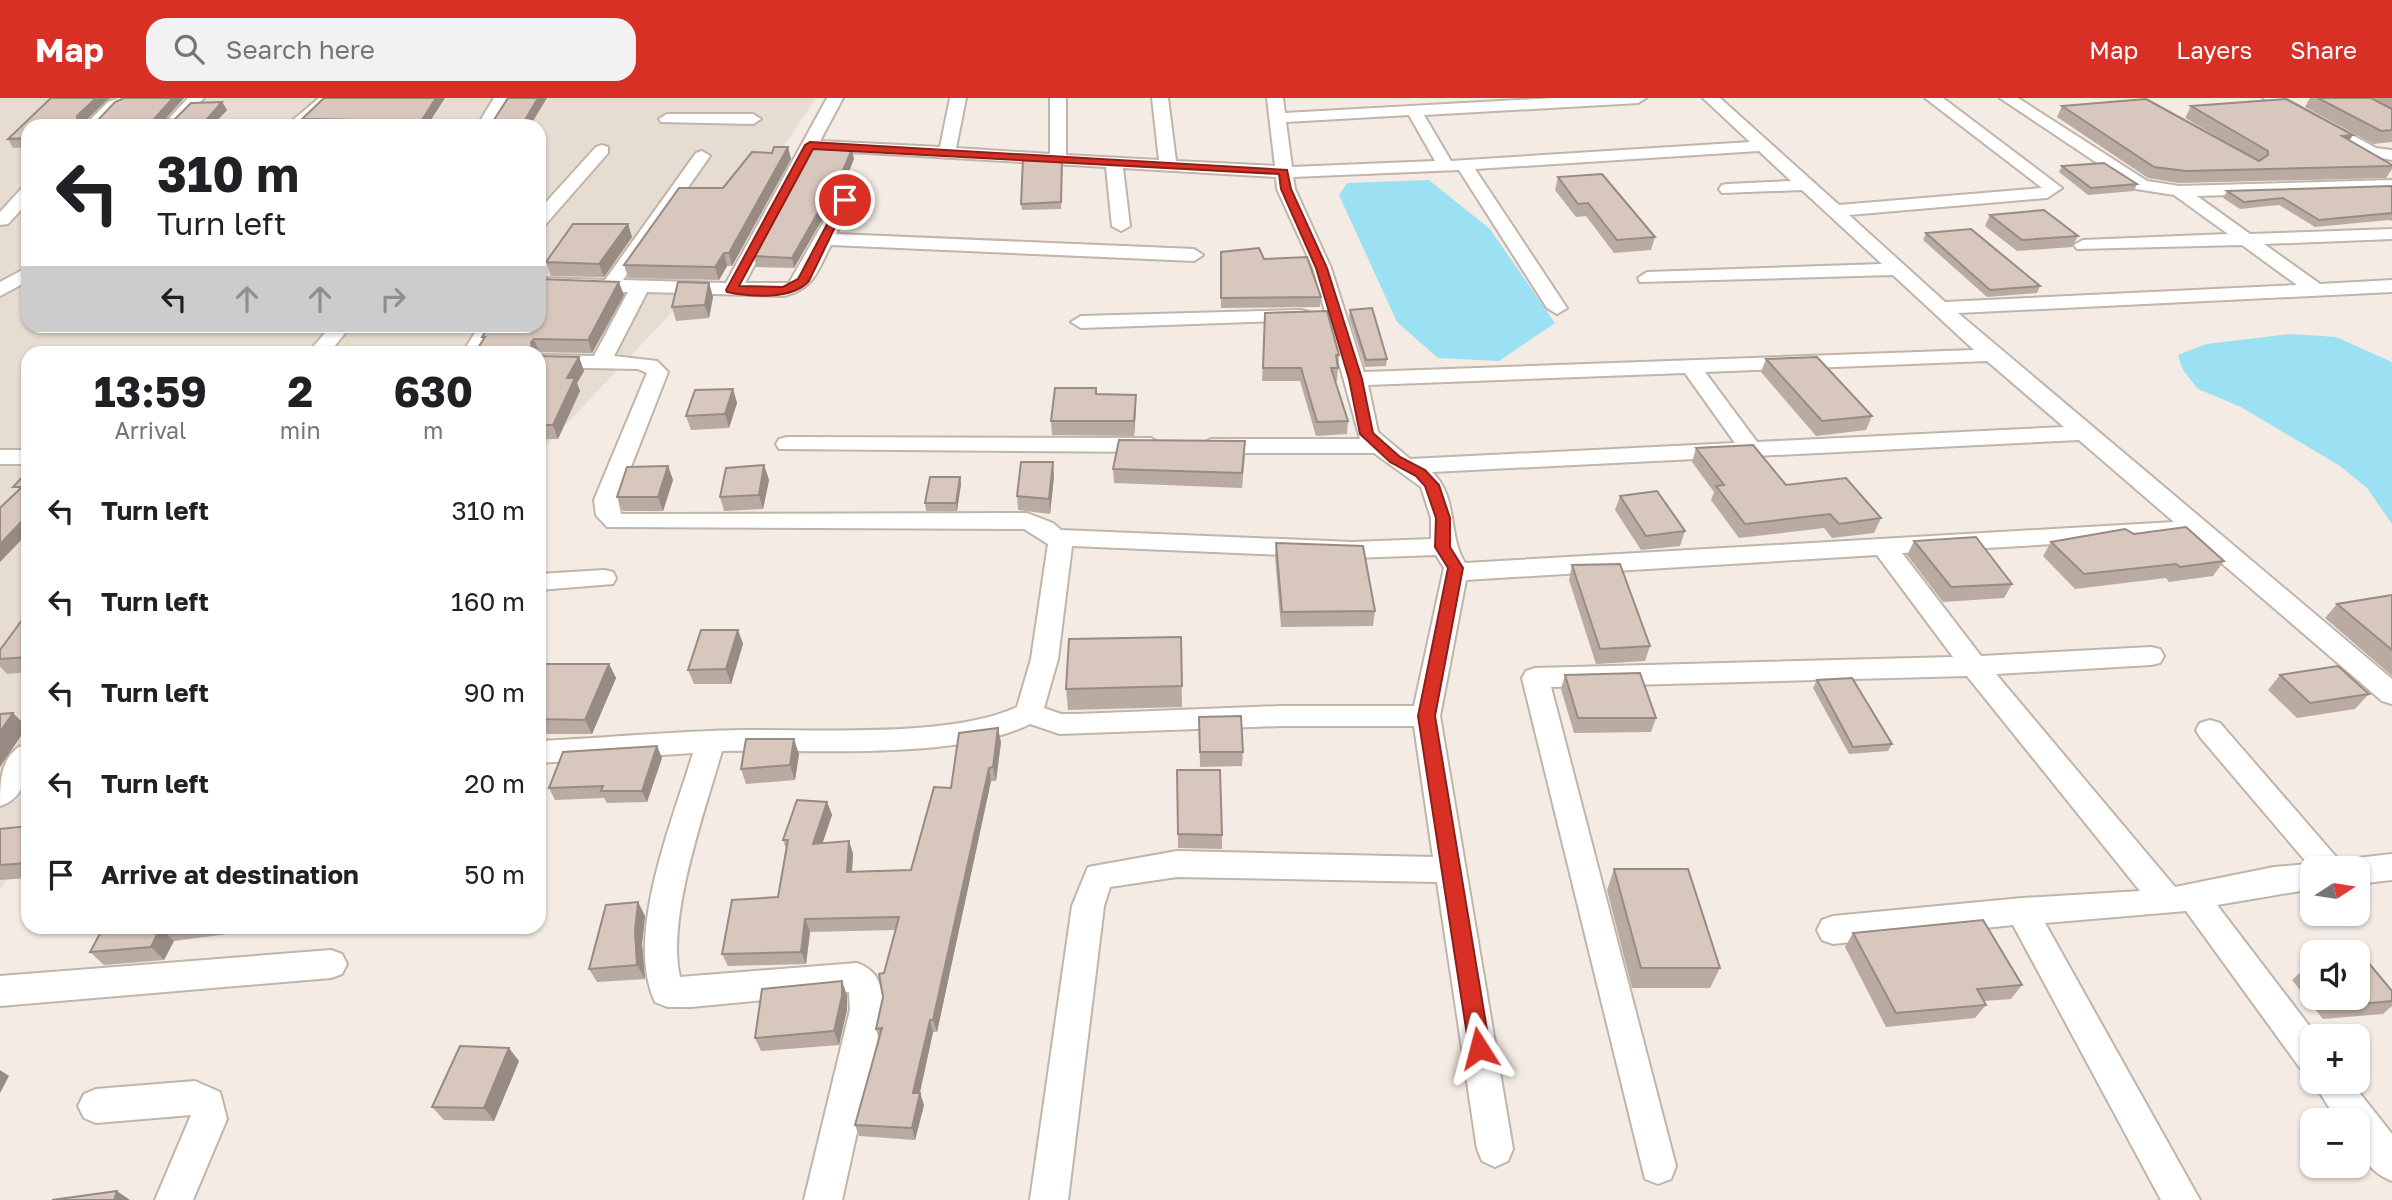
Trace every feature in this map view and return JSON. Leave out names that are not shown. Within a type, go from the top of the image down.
[{"type":"street","points":[[99,119],[113,105],[134,98]]},
{"type":"street","points":[[176,119],[196,98]]},
{"type":"street","points":[[302,119],[328,98]]},
{"type":"street","points":[[489,119],[502,98]]},
{"type":"street","points":[[675,98],[664,123],[753,119]]},
{"type":"street","points":[[732,290],[835,98]]},
{"type":"street","points":[[947,154],[958,98]]},
{"type":"street","points":[[1058,98],[1058,159]]},
{"type":"street","points":[[1160,98],[1168,165]]},
{"type":"street","points":[[1495,1149],[1426,716],[1456,572],[1443,547],[1443,518],[1432,485],[1367,434],[1356,379],[1334,315],[1322,268],[1286,189],[1277,108],[1414,111],[1638,98]]},
{"type":"street","points":[[1711,98],[1992,355],[2392,694]]},
{"type":"street","points":[[1834,211],[2047,194],[2053,188],[1933,98]]},
{"type":"street","points":[[2008,98],[2142,185],[2179,191],[2392,185]]},
{"type":"street","points":[[2275,100],[2310,99]]},
{"type":"street","points":[[2275,100],[2372,152],[2392,155]]},
{"type":"street","points":[[1414,111],[1558,308]]},
{"type":"street","points":[[810,145],[1284,172],[1455,165],[1761,146]]},
{"type":"street","points":[[546,213],[602,150]]},
{"type":"street","points":[[610,286],[702,156]]},
{"type":"street","points":[[1114,162],[1121,226]]},
{"type":"street","points":[[1728,189],[1805,185]]},
{"type":"street","points":[[2179,191],[2315,289]]},
{"type":"street","points":[[1,220],[21,199]]},
{"type":"street","points":[[546,284],[732,290],[784,290],[796,287],[803,281],[845,200]]},
{"type":"street","points":[[1,220],[21,217]]},
{"type":"street","points":[[2083,245],[2392,234]]},
{"type":"street","points":[[825,239],[1194,256]]},
{"type":"street","points":[[1647,278],[1897,269]]},
{"type":"street","points":[[0,290],[21,277]]},
{"type":"street","points":[[1941,309],[2392,286]]},
{"type":"street","points":[[601,362],[640,287]]},
{"type":"street","points":[[1081,322],[1334,315]]},
{"type":"street","points":[[1356,379],[1689,364],[1992,355]]},
{"type":"street","points":[[546,361],[638,363],[650,365],[658,372],[606,500],[608,515],[615,522],[1027,520],[1045,528],[1049,536],[1061,538],[1352,550],[1443,547]]},
{"type":"street","points":[[1689,364],[1749,447]]},
{"type":"street","points":[[1408,466],[1749,447],[2086,433]]},
{"type":"street","points":[[788,444],[1380,446]]},
{"type":"street","points":[[0,457],[21,457]]},
{"type":"street","points":[[1456,572],[2197,528]]},
{"type":"street","points":[[546,752],[711,741],[930,735],[996,728],[1028,713],[1039,690],[1061,538]]},
{"type":"street","points":[[1884,547],[1974,666],[2181,900],[2300,1043]]},
{"type":"street","points":[[546,582],[604,578]]},
{"type":"street","points":[[1658,1166],[1535,678],[1974,666],[2151,656]]},
{"type":"street","points":[[1028,713],[1060,724],[1281,716],[1426,716]]},
{"type":"street","points":[[2210,730],[2320,856]]},
{"type":"street","points":[[711,741],[670,883],[659,975],[667,992],[706,994],[834,976],[858,977],[865,987],[867,1010],[823,1200]]},
{"type":"street","points":[[10,791],[21,768]]},
{"type":"street","points":[[1049,1200],[1088,906],[1099,876],[1177,864],[1451,870]]},
{"type":"street","points":[[2370,870],[2392,867]]},
{"type":"street","points":[[1833,930],[2022,911],[2181,900],[2274,880],[2300,877]]},
{"type":"street","points":[[2022,911],[2181,1200]]},
{"type":"street","points":[[0,991],[331,964]]},
{"type":"street","points":[[2339,1094],[2392,1163]]},
{"type":"street","points":[[96,1106],[195,1098],[208,1104],[209,1119],[174,1200]]},
{"type":"shaded area","points":[[0,98],[816,98],[673,311],[546,446],[546,346],[21,346],[21,856],[0,890]]},
{"type":"water","points":[[1429,180],[1490,229],[1555,323],[1499,361],[1438,358],[1397,322],[1339,195],[1347,183]]},
{"type":"water","points":[[2290,334],[2336,337],[2392,362],[2392,524],[2367,488],[2340,466],[2241,407],[2198,389],[2183,370],[2178,355],[2206,344]]},
{"type":"building","points":[[51,98],[96,98],[77,119],[29,119]]},
{"type":"building","points":[[124,98],[173,98],[155,118],[164,119],[99,119],[115,102]]},
{"type":"building","points":[[324,98],[436,98],[422,119],[302,119]]},
{"type":"building","points":[[508,98],[538,98],[526,119],[494,119]]},
{"type":"building","points":[[2318,98],[2371,98],[2392,109],[2392,130],[2381,131]]},
{"type":"building","points":[[2146,99],[2259,161],[2268,155],[2268,151],[2191,106],[2286,99],[2353,135],[2342,136],[2392,166],[2186,171],[2154,167],[2062,106]]},
{"type":"building","points":[[222,102],[207,119],[175,119],[191,103]]},
{"type":"building","points":[[21,127],[21,138],[8,139]]},
{"type":"building","points":[[774,147],[788,147],[729,253],[724,253],[715,267],[624,265],[679,188],[723,188],[752,152],[772,153]]},
{"type":"building","points":[[811,149],[852,149],[837,185],[832,188],[792,258],[754,256]]},
{"type":"building","points":[[1023,158],[1062,161],[1061,202],[1021,204]]},
{"type":"building","points":[[2104,163],[2137,184],[2091,188],[2062,166]]},
{"type":"building","points":[[1602,174],[1655,237],[1617,240],[1588,203],[1578,204],[1558,177]]},
{"type":"building","points":[[2392,186],[2392,213],[2319,220],[2283,198],[2244,202],[2227,191]]},
{"type":"building","points":[[2044,210],[2078,236],[2022,240],[1990,215]]},
{"type":"building","points":[[573,224],[628,224],[599,264],[546,262]]},
{"type":"building","points":[[1971,229],[2040,286],[1990,290],[1926,233]]},
{"type":"building","points":[[1259,248],[1264,259],[1307,257],[1321,297],[1221,298],[1221,252]]},
{"type":"building","points":[[546,279],[619,282],[588,340],[534,339],[532,346],[479,346],[485,337],[482,337],[485,333],[546,333]]},
{"type":"building","points":[[678,282],[709,283],[705,305],[672,307]]},
{"type":"building","points":[[1372,308],[1387,359],[1366,360],[1350,310]]},
{"type":"building","points":[[1327,311],[1339,355],[1336,355],[1338,368],[1331,368],[1348,421],[1317,422],[1301,368],[1263,368],[1265,313]]},
{"type":"building","points":[[546,356],[579,357],[567,378],[575,378],[553,425],[546,425]]},
{"type":"building","points":[[1817,357],[1872,416],[1822,421],[1766,359]]},
{"type":"building","points":[[1055,388],[1096,388],[1096,394],[1136,395],[1134,421],[1051,421]]},
{"type":"building","points":[[733,389],[725,414],[686,416],[695,390]]},
{"type":"building","points":[[1119,440],[1245,441],[1242,473],[1113,469]]},
{"type":"building","points":[[1753,445],[1786,485],[1846,478],[1881,518],[1839,524],[1830,514],[1745,524],[1716,486],[1724,485],[1696,448]]},
{"type":"building","points":[[1021,462],[1053,462],[1049,499],[1017,496]]},
{"type":"building","points":[[764,465],[759,495],[720,497],[726,468]]},
{"type":"building","points":[[668,466],[658,497],[617,497],[627,467]]},
{"type":"building","points":[[930,477],[960,477],[956,503],[925,503]]},
{"type":"building","points":[[21,478],[21,487],[13,487]]},
{"type":"building","points":[[21,488],[21,522],[0,544],[0,508]]},
{"type":"building","points":[[1657,491],[1685,531],[1646,536],[1620,496]]},
{"type":"building","points":[[2186,527],[2224,561],[2084,574],[2051,542],[2125,529],[2134,534]]},
{"type":"building","points":[[1976,537],[2012,584],[1951,587],[1914,541]]},
{"type":"building","points":[[1276,543],[1363,546],[1375,611],[1282,612]]},
{"type":"building","points":[[1620,564],[1650,646],[1600,649],[1572,565]]},
{"type":"building","points":[[2392,595],[2392,650],[2337,604]]},
{"type":"building","points":[[21,622],[21,658],[0,659],[0,650]]},
{"type":"building","points":[[701,630],[738,630],[726,669],[688,670]]},
{"type":"building","points":[[1181,637],[1182,686],[1066,689],[1069,639]]},
{"type":"building","points":[[546,664],[609,664],[585,720],[546,719]]},
{"type":"building","points":[[2338,666],[2369,694],[2310,703],[2280,675]]},
{"type":"building","points":[[1640,673],[1656,718],[1578,718],[1565,675]]},
{"type":"building","points":[[1852,678],[1892,744],[1853,747],[1817,680]]},
{"type":"building","points":[[13,713],[0,732],[0,714]]},
{"type":"building","points":[[1241,716],[1243,752],[1200,752],[1199,717]]},
{"type":"building","points":[[998,728],[993,767],[989,768],[933,1020],[930,1020],[913,1093],[920,1093],[912,1128],[855,1125],[882,1028],[876,1029],[883,997],[879,974],[884,973],[899,917],[805,919],[801,952],[722,954],[732,900],[778,897],[788,840],[783,840],[797,800],[827,802],[813,844],[849,841],[847,872],[911,870],[934,787],[951,788],[959,733]]},
{"type":"building","points":[[746,739],[794,739],[790,765],[741,769]]},
{"type":"building","points":[[657,746],[642,791],[601,791],[603,786],[549,788],[563,752]]},
{"type":"building","points":[[1177,770],[1220,770],[1222,835],[1178,834]]},
{"type":"building","points":[[21,827],[21,864],[0,865],[0,829]]},
{"type":"building","points":[[1614,869],[1688,869],[1720,968],[1641,968]]},
{"type":"building","points":[[638,902],[635,931],[637,965],[589,969],[606,905]]},
{"type":"building","points":[[1983,920],[2022,985],[1977,989],[1986,1005],[1896,1013],[1853,933]]},
{"type":"building","points":[[100,934],[157,934],[151,947],[90,952]]},
{"type":"building","points":[[2370,965],[2392,991],[2392,1001],[2370,1003]]},
{"type":"building","points":[[842,981],[842,996],[834,1031],[755,1038],[762,989]]},
{"type":"building","points":[[460,1046],[509,1048],[484,1108],[432,1107]]},
{"type":"building","points":[[117,1191],[114,1200],[52,1200]]},
{"type":"route","points":[[845,200],[803,281],[796,287],[784,290],[732,290],[810,145],[1284,172],[1286,189],[1322,268],[1334,315],[1356,379],[1367,434],[1395,460],[1420,473],[1432,485],[1443,518],[1443,547],[1456,568],[1426,716],[1479,1048]]}]
